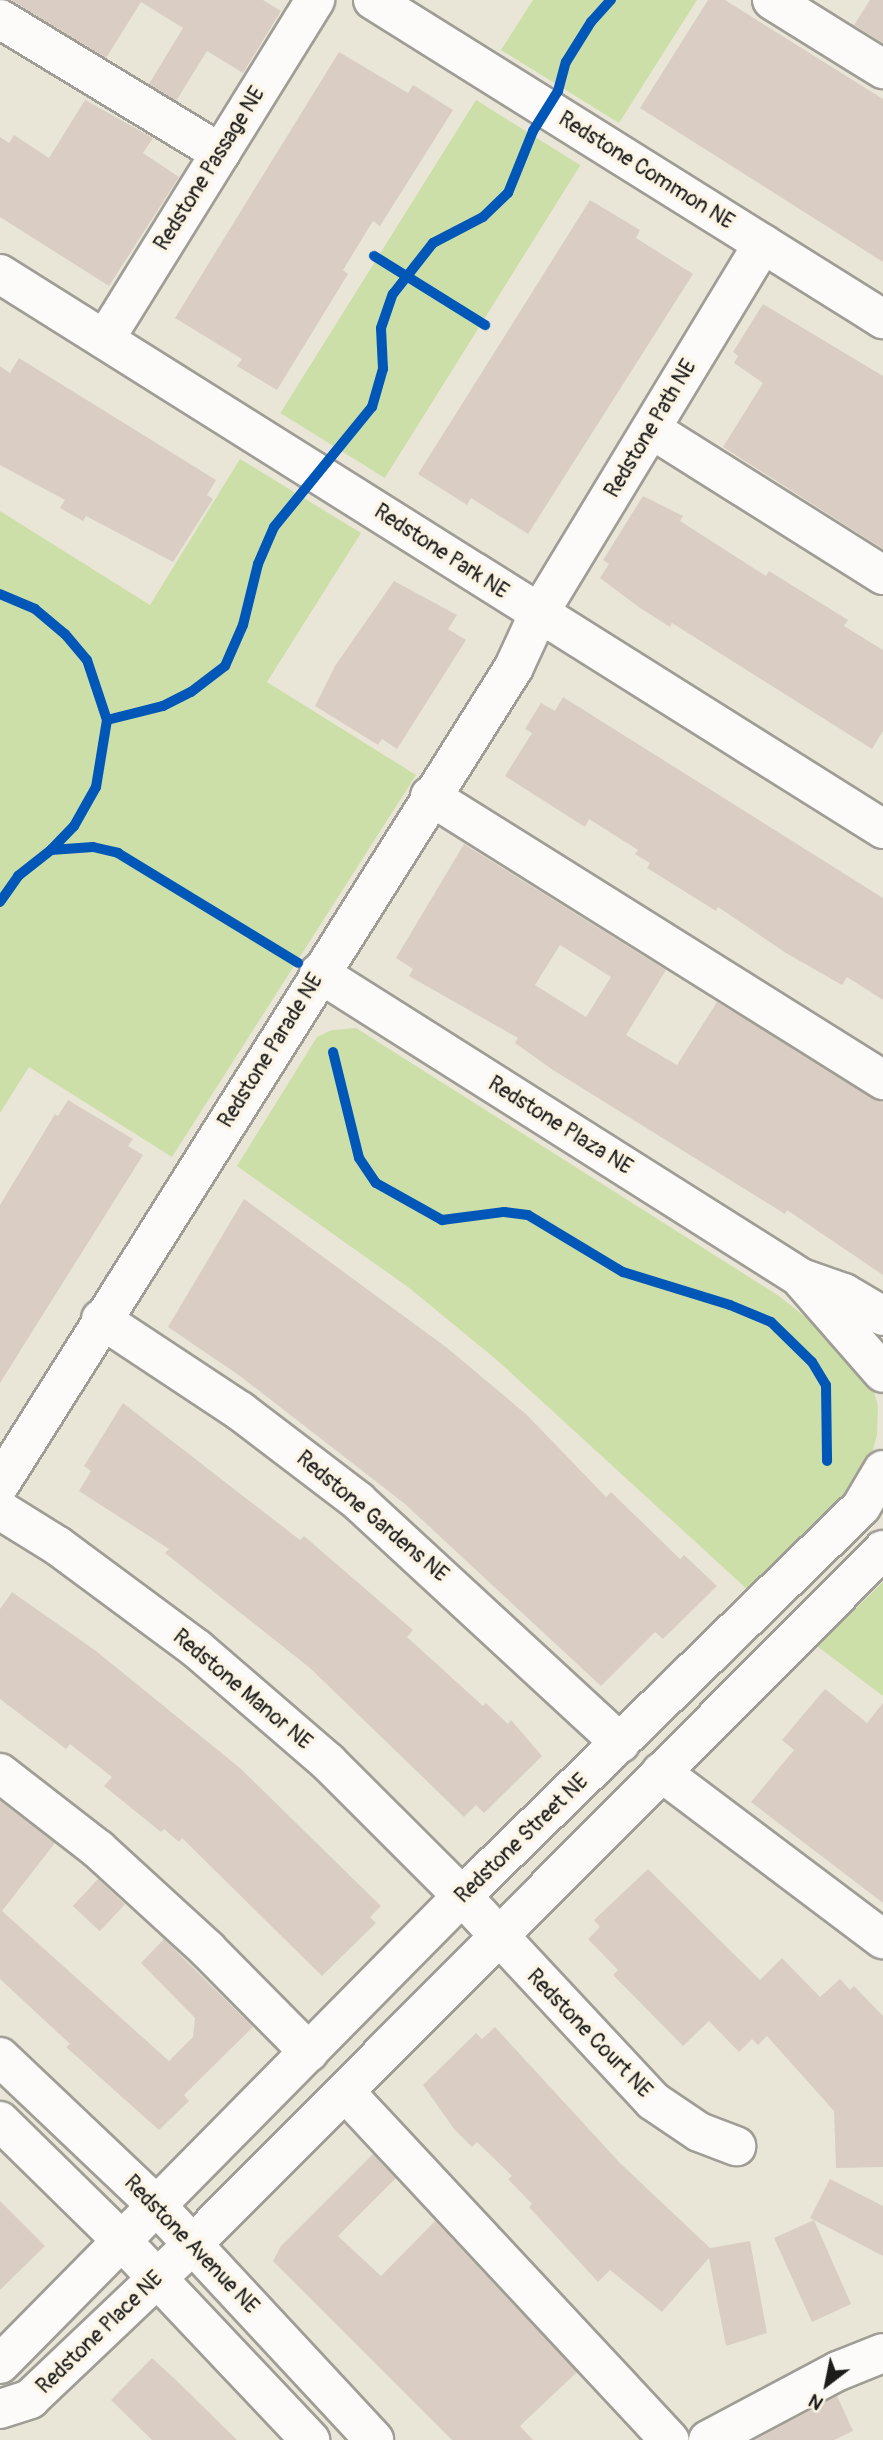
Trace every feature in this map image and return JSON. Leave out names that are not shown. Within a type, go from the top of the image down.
[{"type":"street","name":"Redstone Passage NE","points":[[105,339],[315,0]]},
{"type":"street","name":"Redstone Common NE","points":[[373,0],[883,319]]},
{"type":"street","points":[[772,0],[883,69]]},
{"type":"street","points":[[0,19],[220,153]]},
{"type":"street","name":"Redstone Path NE","points":[[538,615],[763,244]]},
{"type":"street","name":"Redstone Park NE","points":[[0,274],[538,615],[883,829]]},
{"type":"street","points":[[651,429],[883,575]]},
{"type":"street","name":"Redstone Parade NE","points":[[0,1484],[101,1319],[513,667],[538,615]]},
{"type":"street","points":[[430,796],[883,1080]]},
{"type":"street","name":"Redstone Plaza NE","points":[[319,973],[801,1278],[844,1293],[883,1316]]},
{"type":"street","name":"Redstone Plaza NE","points":[[801,1278],[883,1373]]},
{"type":"street","name":"Redstone Gardens NE","points":[[101,1319],[240,1411],[358,1501],[620,1743]]},
{"type":"street","name":"Redstone Street NE","points":[[155,2204],[462,1896],[861,1507],[883,1470]]},
{"type":"street","name":"Redstone Manor NE","points":[[0,1510],[58,1546],[197,1649],[328,1762],[462,1896]]},
{"type":"street","points":[[192,2245],[883,1550]]},
{"type":"street","points":[[661,1772],[883,1939]]},
{"type":"street","points":[[0,1773],[98,1849],[207,1949],[309,2052]]},
{"type":"street","name":"Redstone Court NE","points":[[462,1896],[496,1937],[653,2101],[699,2132],[736,2146]]},
{"type":"street","name":"Redstone Avenue NE","points":[[0,2057],[155,2204],[374,2440]]},
{"type":"street","points":[[345,2092],[670,2440]]},
{"type":"street","points":[[0,2121],[120,2239],[310,2440]]},
{"type":"street","points":[[0,2364],[155,2204]]},
{"type":"street","name":"Redstone Place NE","points":[[0,2409],[30,2399],[192,2245]]},
{"type":"street","points":[[708,2440],[838,2371],[883,2353]]},
{"type":"green space","points":[[533,0],[697,0],[619,123],[501,50]]},
{"type":"green space","points":[[476,100],[580,165],[385,478],[280,413]]},
{"type":"green space","points":[[240,459],[361,533],[267,682],[416,775],[172,1157],[29,1067],[0,1113],[0,511],[150,605]]},
{"type":"green space","points":[[356,1028],[779,1296],[845,1349],[872,1385],[878,1406],[877,1435],[870,1461],[841,1503],[748,1590],[498,1361],[408,1287],[237,1166],[317,1037],[332,1030]]},
{"type":"green space","points":[[883,1582],[883,1696],[817,1646]]},
{"type":"building","points":[[11,0],[263,0],[281,11],[243,73],[207,51],[176,101],[149,84],[183,28],[141,2],[106,58]]},
{"type":"building","points":[[708,0],[725,0],[883,99],[883,262],[640,108]]},
{"type":"building","points":[[870,0],[883,0],[883,43],[854,25]]},
{"type":"building","points":[[339,52],[408,93],[413,85],[453,110],[380,226],[373,221],[343,270],[348,274],[277,390],[237,366],[242,359],[175,318]]},
{"type":"building","points":[[85,100],[153,138],[143,153],[179,177],[109,286],[0,217],[0,137],[9,143],[14,135],[49,158]]},
{"type":"building","points":[[590,200],[640,230],[636,238],[693,274],[528,534],[471,498],[467,505],[418,474]]},
{"type":"building","points":[[763,304],[883,376],[883,549],[723,447],[763,383],[734,363],[738,356],[733,352]]},
{"type":"building","points":[[19,358],[216,480],[207,495],[213,499],[173,562],[86,516],[83,521],[60,508],[65,500],[0,465],[0,366],[10,373]]},
{"type":"building","points":[[643,496],[683,516],[680,521],[766,576],[769,571],[848,620],[844,626],[883,650],[883,731],[872,749],[672,623],[670,627],[600,578],[609,564],[603,560]]},
{"type":"building","points":[[394,581],[457,615],[448,629],[466,640],[397,749],[382,739],[378,745],[315,706],[335,666]]},
{"type":"building","points":[[563,697],[883,898],[883,1000],[847,977],[842,985],[786,953],[718,907],[716,911],[647,868],[650,863],[635,854],[638,850],[589,819],[585,827],[505,776],[532,733],[525,729],[541,703],[555,711]]},
{"type":"building","points":[[464,844],[666,970],[626,1035],[677,1065],[717,1002],[883,1103],[883,1275],[787,1210],[785,1214],[553,1070],[515,1043],[518,1038],[409,976],[413,969],[396,958]],"holes":[[[560,945],[611,977],[586,1017],[535,985]]]},
{"type":"building","points":[[68,1100],[133,1139],[128,1146],[143,1155],[0,1383],[0,1205],[55,1114],[58,1116]]},
{"type":"building","points":[[244,1199],[446,1347],[526,1414],[606,1497],[611,1492],[680,1559],[684,1555],[717,1586],[663,1639],[655,1632],[601,1686],[405,1504],[240,1376],[168,1327]]},
{"type":"building","points":[[123,1403],[300,1540],[304,1536],[413,1630],[407,1637],[483,1706],[486,1703],[508,1724],[511,1720],[542,1756],[484,1813],[476,1805],[464,1817],[310,1668],[165,1553],[169,1549],[79,1491],[91,1471],[84,1466]]},
{"type":"building","points":[[12,1592],[96,1651],[240,1768],[381,1906],[370,1917],[376,1923],[322,1976],[182,1838],[179,1842],[164,1829],[161,1832],[104,1786],[112,1777],[70,1744],[66,1749],[0,1699],[0,1609]]},
{"type":"building","points":[[825,1689],[867,1723],[883,1703],[883,1903],[751,1802],[794,1750],[782,1740]]},
{"type":"building","points":[[0,1801],[55,1843],[2,1911],[169,2061],[193,2037],[195,2018],[141,1963],[164,1939],[253,2027],[184,2095],[189,2101],[159,2130],[66,2047],[70,2044],[0,1979]]},
{"type":"building","points":[[648,1869],[760,1980],[782,1958],[820,1997],[840,1979],[850,1990],[854,1986],[883,2016],[883,2167],[836,2168],[834,2111],[767,2036],[758,2045],[752,2039],[739,2052],[709,2021],[683,2046],[613,1975],[618,1970],[588,1939],[600,1927],[594,1920]]},
{"type":"building","points":[[98,1879],[125,1904],[100,1931],[73,1906]]},
{"type":"building","points":[[495,2027],[620,2163],[710,2248],[750,2241],[767,2333],[726,2346],[709,2258],[662,2312],[610,2270],[598,2282],[529,2207],[532,2204],[508,2179],[512,2176],[477,2142],[472,2147],[454,2129],[423,2085],[476,2033],[482,2039]]},
{"type":"building","points":[[373,2154],[396,2178],[338,2236],[381,2276],[435,2221],[577,2372],[520,2426],[533,2440],[452,2440],[273,2261],[281,2246]]},
{"type":"building","points":[[830,2179],[883,2206],[883,2256],[810,2218]]},
{"type":"building","points":[[0,2201],[45,2246],[0,2290]]},
{"type":"building","points":[[814,2220],[851,2304],[812,2322],[774,2238]]},
{"type":"building","points":[[152,2358],[237,2440],[152,2440],[111,2400]]},
{"type":"building","points":[[837,2396],[853,2431],[834,2440],[755,2440]]},
{"type":"cycle path","points":[[107,720],[163,706],[191,692],[225,666],[243,625],[258,564],[274,527],[372,407],[383,369],[381,328],[393,294],[433,243],[483,217],[508,193],[533,131],[558,91],[566,62],[591,22],[611,0]]},
{"type":"cycle path","points":[[374,256],[485,325]]},
{"type":"cycle path","points":[[0,594],[35,609],[65,634],[87,660],[107,720],[96,787],[74,826],[51,850]]},
{"type":"cycle path","points":[[0,902],[18,876],[51,850],[93,847],[118,853],[298,963]]},
{"type":"cycle path","points":[[333,1052],[359,1158],[376,1183],[442,1220],[504,1212],[528,1215],[623,1272],[730,1305],[771,1322],[812,1362],[826,1385],[827,1461]]}]
